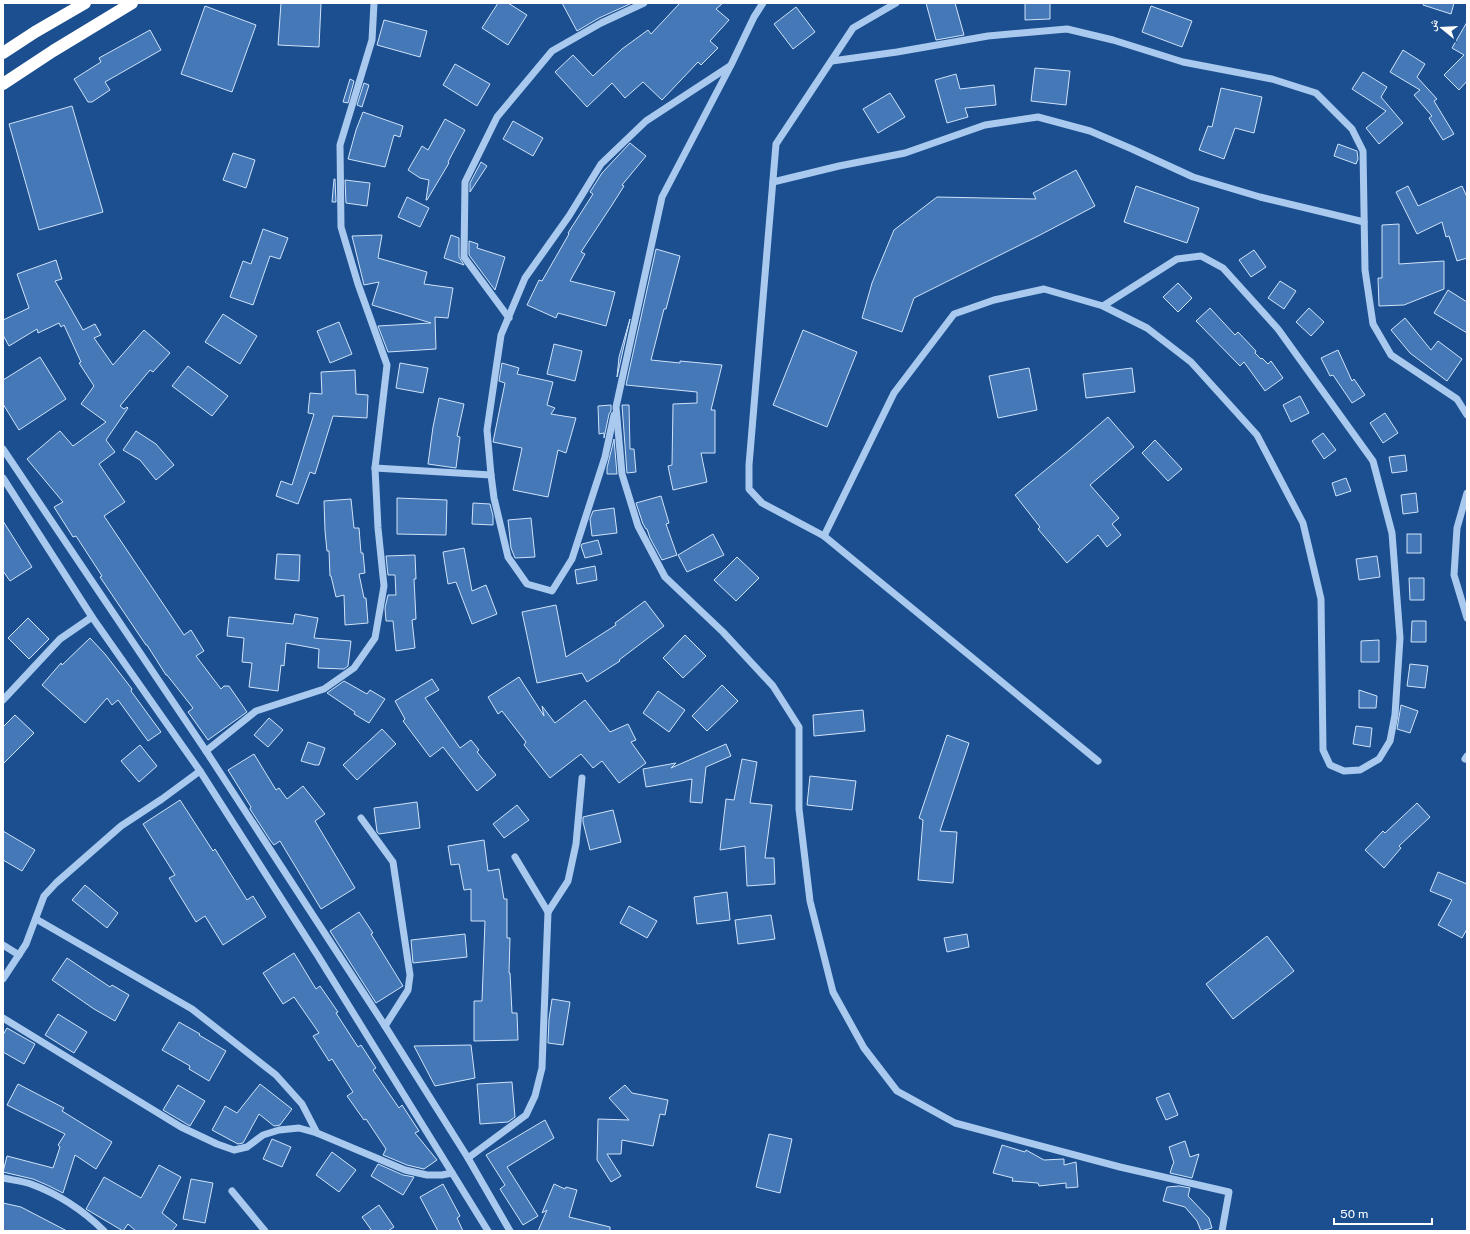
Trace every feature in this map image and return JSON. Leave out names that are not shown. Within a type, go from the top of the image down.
[{"type":"highway","points":[[3,53],[35,32],[85,3]]},
{"type":"highway","points":[[3,84],[59,47],[132,3]]},
{"type":"street","points":[[206,751],[256,711],[324,689],[354,668],[375,638],[384,586],[378,528],[375,468],[387,365],[358,284],[341,227],[340,145],[372,40],[374,3]]},
{"type":"street","points":[[509,318],[464,257],[465,182],[497,117],[552,51],[601,23],[644,3]]},
{"type":"street","points":[[731,66],[646,121],[601,164],[569,216],[525,278],[501,335],[487,430],[491,475],[494,498],[508,556],[527,584],[552,591],[572,559],[605,457],[662,197],[731,66],[754,18],[764,3]]},
{"type":"street","points":[[896,3],[853,28],[776,144],[748,465],[749,489],[762,503],[824,536],[1098,761]]},
{"type":"street","points":[[832,61],[897,52],[988,36],[1067,29],[1113,40],[1183,62],[1272,79],[1316,94],[1352,129],[1363,151],[1365,270],[1372,324],[1391,355],[1458,399],[1467,415]]},
{"type":"street","points":[[773,182],[839,166],[905,153],[985,125],[1038,117],[1090,131],[1193,177],[1260,197],[1364,222]]},
{"type":"street","points":[[824,536],[894,393],[954,314],[994,300],[1044,289],[1104,306],[1147,328],[1191,362],[1257,435],[1303,523],[1321,599],[1323,750],[1330,765],[1344,771],[1360,770],[1379,759],[1390,741],[1395,715],[1400,638],[1392,533],[1373,461],[1278,329],[1223,268],[1201,256],[1177,259],[1104,306]]},
{"type":"street","points":[[616,407],[622,474],[638,526],[665,577],[723,632],[773,686],[799,727],[799,809],[810,901],[833,992],[864,1048],[897,1091],[955,1123],[1120,1167],[1229,1192],[1222,1231]]},
{"type":"street","points":[[3,449],[206,751],[385,1026],[468,1158],[510,1231]]},
{"type":"street","points":[[375,468],[491,475]]},
{"type":"street","points":[[3,478],[92,617],[200,771],[318,956],[488,1231]]},
{"type":"street","points":[[1467,493],[1457,528],[1454,575],[1467,618]]},
{"type":"street","points":[[3,700],[60,639],[92,617]]},
{"type":"street","points":[[3,979],[26,944],[44,896],[56,883],[121,826],[162,799],[200,771]]},
{"type":"street","points":[[468,1158],[526,1115],[535,1096],[542,1068],[548,912],[568,881],[576,844],[582,778]]},
{"type":"street","points":[[361,818],[393,862],[410,975],[408,990],[385,1026]]},
{"type":"street","points":[[515,857],[548,912]]},
{"type":"street","points":[[36,919],[192,1009],[276,1074],[302,1104],[317,1133]]},
{"type":"street","points":[[3,945],[19,955]]},
{"type":"street","points":[[3,1018],[181,1127],[217,1144],[234,1150],[247,1147],[263,1135],[279,1130],[299,1128],[317,1133],[404,1170],[427,1175],[452,1173]]},
{"type":"street","points":[[3,1178],[30,1184],[64,1199],[96,1223],[104,1231]]},
{"type":"street","points":[[232,1190],[264,1231]]},
{"type":"building","points":[[281,3],[321,3],[319,47],[278,45]]},
{"type":"building","points":[[498,3],[508,3],[527,15],[508,45],[482,28]]},
{"type":"building","points":[[562,3],[632,3],[599,18],[577,31]]},
{"type":"building","points":[[680,3],[723,3],[716,9],[729,20],[710,41],[718,48],[701,65],[698,62],[662,100],[643,82],[625,98],[612,83],[587,107],[555,72],[573,55],[593,76],[622,49],[648,30],[651,34]]},
{"type":"building","points":[[926,3],[955,3],[964,35],[936,40]]},
{"type":"building","points":[[1025,3],[1050,3],[1050,19],[1025,20]]},
{"type":"building","points":[[1424,3],[1454,3],[1451,14],[1423,5]]},
{"type":"building","points":[[205,6],[256,25],[232,92],[181,74]]},
{"type":"building","points":[[1151,6],[1192,21],[1182,47],[1142,32]]},
{"type":"building","points":[[796,7],[815,32],[793,49],[774,24]]},
{"type":"building","points":[[384,20],[427,31],[420,57],[377,45]]},
{"type":"building","points":[[1467,22],[1467,81],[1459,90],[1444,75],[1464,55],[1452,48]]},
{"type":"building","points":[[150,30],[161,50],[105,82],[110,90],[92,102],[88,102],[74,79],[101,62],[99,58]]},
{"type":"building","points":[[1403,50],[1425,64],[1417,77],[1437,99],[1434,101],[1454,134],[1443,140],[1429,118],[1432,116],[1414,95],[1420,90],[1390,72]]},
{"type":"building","points":[[455,64],[490,84],[477,106],[443,85]]},
{"type":"building","points":[[1035,68],[1070,71],[1066,105],[1031,101]]},
{"type":"building","points":[[1363,72],[1387,87],[1381,97],[1403,123],[1379,144],[1366,128],[1386,111],[1352,89]]},
{"type":"building","points":[[956,74],[960,89],[994,85],[996,105],[965,108],[968,117],[947,123],[935,80]]},
{"type":"building","points":[[350,79],[354,81],[348,103],[343,102]]},
{"type":"building","points":[[364,83],[369,85],[362,107],[357,105]]},
{"type":"building","points":[[1221,88],[1262,97],[1254,133],[1235,128],[1224,159],[1199,150],[1208,126],[1212,127]]},
{"type":"building","points":[[890,93],[905,117],[878,133],[863,109]]},
{"type":"building","points":[[72,106],[103,212],[39,230],[9,124]]},
{"type":"building","points":[[363,112],[403,126],[400,137],[394,135],[385,167],[348,159]]},
{"type":"building","points":[[445,119],[465,130],[448,162],[449,163],[426,200],[429,180],[420,178],[408,170],[422,146],[428,150]]},
{"type":"building","points":[[513,121],[543,138],[533,156],[503,139]]},
{"type":"building","points":[[630,143],[646,156],[622,185],[624,186],[581,252],[585,254],[570,281],[615,292],[606,326],[558,313],[556,318],[527,305],[539,280],[542,281],[569,234],[568,233],[593,194],[590,192],[602,173]]},
{"type":"building","points":[[1338,144],[1357,151],[1358,159],[1356,164],[1334,156]]},
{"type":"building","points":[[233,153],[255,160],[246,188],[223,180]]},
{"type":"building","points":[[481,162],[487,166],[470,192],[470,183]]},
{"type":"building","points":[[1076,170],[1095,206],[914,298],[902,332],[862,318],[872,283],[894,230],[937,197],[1036,199],[1033,193]]},
{"type":"building","points":[[334,179],[336,202],[332,202]]},
{"type":"building","points":[[345,180],[370,183],[367,206],[346,203]]},
{"type":"building","points":[[1136,186],[1199,208],[1187,243],[1124,222]]},
{"type":"building","points":[[1408,186],[1418,206],[1462,186],[1467,197],[1467,258],[1457,261],[1449,236],[1446,237],[1442,222],[1417,234],[1396,192]]},
{"type":"building","points":[[407,197],[429,208],[420,227],[398,217]]},
{"type":"building","points":[[1399,224],[1399,264],[1444,261],[1444,289],[1404,305],[1379,306],[1378,278],[1382,278],[1382,225]]},
{"type":"building","points":[[263,229],[288,238],[280,259],[270,256],[253,305],[230,297],[243,261],[251,264]]},
{"type":"building","points":[[382,235],[378,258],[427,272],[424,284],[453,288],[448,318],[435,317],[436,349],[388,352],[378,326],[431,323],[372,305],[379,282],[364,285],[352,236]]},
{"type":"building","points":[[451,235],[459,238],[459,257],[464,265],[444,258]]},
{"type":"building","points":[[469,241],[478,244],[477,248],[505,257],[495,290],[469,255]]},
{"type":"building","points":[[656,249],[680,256],[651,360],[722,365],[711,410],[715,410],[715,453],[701,453],[707,482],[673,490],[668,466],[672,465],[673,404],[697,403],[697,392],[626,385]]},
{"type":"building","points":[[1254,250],[1266,267],[1251,277],[1239,260]]},
{"type":"building","points":[[56,260],[62,279],[55,281],[83,330],[95,324],[101,335],[94,338],[113,365],[144,330],[170,353],[153,372],[150,370],[120,406],[124,409],[127,407],[128,408],[106,440],[115,452],[99,464],[125,502],[104,516],[184,635],[191,630],[204,651],[196,656],[221,689],[224,686],[229,686],[247,712],[208,740],[188,712],[193,708],[166,675],[100,577],[102,576],[76,536],[73,537],[54,507],[63,502],[27,459],[60,431],[73,446],[106,422],[81,404],[94,386],[79,363],[81,362],[64,325],[61,327],[59,323],[38,333],[37,329],[9,346],[3,335],[3,320],[29,308],[17,274]]},
{"type":"building","points":[[1280,281],[1296,291],[1284,309],[1268,298]]},
{"type":"building","points":[[1178,283],[1192,298],[1178,312],[1163,297]]},
{"type":"building","points":[[1448,290],[1467,302],[1467,333],[1434,313]]},
{"type":"building","points":[[1210,308],[1235,335],[1238,332],[1256,351],[1255,353],[1261,359],[1262,358],[1268,364],[1271,361],[1283,378],[1265,391],[1244,362],[1240,366],[1196,321]]},
{"type":"building","points":[[1309,308],[1324,322],[1311,336],[1296,322]]},
{"type":"building","points":[[223,314],[257,336],[240,364],[205,342]]},
{"type":"building","points":[[1405,318],[1431,350],[1438,341],[1462,359],[1447,381],[1410,353],[1391,330]]},
{"type":"building","points":[[630,319],[617,377],[619,357]]},
{"type":"building","points":[[339,322],[352,354],[330,363],[317,331]]},
{"type":"building","points":[[803,330],[857,352],[827,427],[773,405]]},
{"type":"building","points":[[554,344],[582,351],[575,381],[547,374]]},
{"type":"building","points":[[1338,350],[1352,381],[1354,379],[1365,395],[1352,403],[1333,375],[1330,376],[1321,358]]},
{"type":"building","points":[[40,357],[66,399],[19,430],[3,404],[3,380]]},
{"type":"building","points":[[400,363],[428,368],[423,393],[396,388]]},
{"type":"building","points":[[502,363],[519,368],[517,374],[553,382],[547,405],[555,408],[551,414],[576,418],[566,453],[558,450],[548,497],[513,490],[522,448],[493,442],[505,383],[499,381]]},
{"type":"building","points":[[188,366],[228,396],[212,416],[172,386]]},
{"type":"building","points":[[1029,368],[1037,410],[998,418],[989,376]]},
{"type":"building","points":[[1132,368],[1135,392],[1086,398],[1083,374]]},
{"type":"building","points":[[355,370],[356,394],[368,395],[367,418],[333,416],[315,474],[310,472],[298,504],[276,496],[281,481],[292,485],[314,414],[308,413],[310,393],[322,394],[321,372]]},
{"type":"building","points":[[1300,396],[1309,413],[1291,422],[1283,405]]},
{"type":"building","points":[[439,398],[464,404],[457,436],[460,437],[456,468],[428,464]]},
{"type":"building","points":[[611,405],[611,411],[604,438],[604,433],[599,434],[598,406]]},
{"type":"building","points":[[622,405],[629,405],[630,449],[634,449],[636,472],[627,473]]},
{"type":"building","points":[[1385,413],[1398,433],[1383,443],[1370,423]]},
{"type":"building","points":[[1108,417],[1134,447],[1090,485],[1119,518],[1112,524],[1121,535],[1107,547],[1098,535],[1067,563],[1038,529],[1040,527],[1015,495]]},
{"type":"building","points":[[136,431],[156,444],[174,465],[156,480],[140,460],[123,450]]},
{"type":"building","points":[[1323,433],[1336,450],[1324,459],[1312,441]]},
{"type":"building","points":[[614,439],[617,474],[607,474],[607,468]]},
{"type":"building","points":[[1155,440],[1182,469],[1168,481],[1142,453]]},
{"type":"building","points":[[1405,455],[1407,471],[1392,473],[1389,457]]},
{"type":"building","points":[[1346,478],[1351,491],[1336,496],[1332,483]]},
{"type":"building","points":[[1416,493],[1418,512],[1403,514],[1401,495]]},
{"type":"building","points":[[661,496],[669,523],[666,524],[677,555],[662,560],[650,538],[647,529],[643,524],[636,503]]},
{"type":"building","points":[[397,498],[447,500],[446,535],[397,534]]},
{"type":"building","points":[[351,499],[354,528],[359,528],[361,553],[363,553],[365,573],[359,574],[364,598],[366,598],[368,623],[345,625],[344,595],[336,597],[330,576],[329,551],[327,551],[325,531],[324,501]]},
{"type":"building","points":[[473,503],[490,504],[493,516],[493,525],[472,524]]},
{"type":"building","points":[[614,508],[617,533],[592,536],[590,519],[593,511]]},
{"type":"building","points":[[531,518],[535,557],[515,558],[511,548],[508,520]]},
{"type":"building","points":[[3,521],[32,567],[10,581],[3,571]]},
{"type":"building","points":[[713,534],[724,555],[687,572],[678,555]]},
{"type":"building","points":[[1407,534],[1421,534],[1421,553],[1407,553]]},
{"type":"building","points":[[598,540],[602,554],[585,558],[581,546],[582,544]]},
{"type":"building","points":[[464,548],[472,591],[486,585],[497,614],[472,624],[456,582],[448,584],[443,552]]},
{"type":"building","points":[[277,554],[300,555],[299,581],[275,579]]},
{"type":"building","points":[[415,555],[416,579],[414,579],[416,619],[412,620],[415,648],[396,651],[393,621],[386,621],[385,608],[388,595],[396,595],[395,575],[388,575],[386,556]]},
{"type":"building","points":[[1377,556],[1380,577],[1359,580],[1356,559]]},
{"type":"building","points":[[737,557],[759,578],[736,601],[714,580]]},
{"type":"building","points":[[595,566],[597,580],[577,584],[575,570]]},
{"type":"building","points":[[1409,578],[1424,578],[1424,600],[1410,600]]},
{"type":"building","points":[[645,601],[664,626],[619,660],[620,661],[587,682],[582,673],[537,683],[522,612],[556,605],[566,657],[616,625],[615,623]]},
{"type":"building","points":[[295,614],[318,618],[314,638],[351,641],[348,666],[344,669],[318,668],[319,649],[286,643],[284,666],[281,665],[278,691],[249,687],[252,663],[242,662],[244,638],[227,636],[229,617],[293,624]]},
{"type":"building","points":[[28,618],[49,639],[29,659],[8,638]]},
{"type":"building","points":[[1412,621],[1426,621],[1426,642],[1411,642]]},
{"type":"building","points":[[685,635],[706,656],[683,678],[663,658]]},
{"type":"building","points":[[90,638],[105,654],[132,689],[131,691],[161,732],[148,741],[118,700],[112,705],[107,698],[85,723],[42,685],[61,663],[62,665]]},
{"type":"building","points":[[1379,640],[1379,662],[1361,662],[1361,641]]},
{"type":"building","points":[[1410,664],[1428,666],[1425,688],[1407,686]]},
{"type":"building","points":[[519,677],[544,716],[542,706],[555,723],[585,700],[610,732],[628,724],[636,740],[631,742],[646,763],[619,783],[602,761],[593,768],[581,754],[550,778],[524,745],[526,742],[502,711],[498,714],[488,697]]},
{"type":"building","points":[[432,679],[439,690],[425,698],[460,748],[471,740],[479,750],[477,752],[496,775],[477,791],[443,747],[430,757],[403,721],[405,719],[395,701]]},
{"type":"building","points":[[344,681],[367,694],[370,690],[385,699],[369,723],[354,714],[355,712],[327,693]]},
{"type":"building","points":[[722,685],[738,701],[707,731],[692,716]]},
{"type":"building","points":[[1359,690],[1377,696],[1376,708],[1359,708]]},
{"type":"building","points":[[658,691],[685,710],[669,732],[643,713]]},
{"type":"building","points":[[1401,705],[1418,711],[1410,733],[1397,729]]},
{"type":"building","points":[[863,710],[865,731],[814,736],[813,715]]},
{"type":"building","points":[[15,715],[34,733],[3,764],[3,727]]},
{"type":"building","points":[[269,718],[283,730],[268,747],[254,735]]},
{"type":"building","points":[[1356,726],[1372,728],[1370,747],[1353,744]]},
{"type":"building","points":[[382,729],[396,744],[357,780],[343,765]]},
{"type":"building","points":[[947,735],[969,743],[940,831],[957,832],[953,883],[918,880],[923,820],[919,818]]},
{"type":"building","points":[[308,742],[325,748],[319,765],[301,761]]},
{"type":"building","points":[[726,744],[731,756],[706,767],[702,803],[690,802],[692,779],[646,787],[643,769],[676,763],[671,768]]},
{"type":"building","points":[[140,745],[157,766],[139,782],[121,761]]},
{"type":"building","points":[[254,754],[276,790],[279,788],[287,799],[303,786],[325,814],[315,821],[355,888],[321,909],[280,841],[274,845],[270,840],[250,809],[251,807],[228,770]]},
{"type":"building","points":[[742,759],[757,762],[750,803],[772,805],[765,858],[774,858],[775,884],[747,886],[745,846],[720,850],[726,799],[734,800]]},
{"type":"building","points":[[810,776],[856,781],[852,810],[807,805]]},
{"type":"building","points":[[180,800],[213,851],[215,849],[247,900],[253,896],[266,917],[223,945],[205,916],[196,922],[169,878],[175,875],[143,824]]},
{"type":"building","points":[[417,802],[420,828],[379,834],[377,832],[374,808]]},
{"type":"building","points":[[1417,803],[1430,817],[1399,846],[1401,848],[1384,868],[1365,850],[1383,831],[1385,833]]},
{"type":"building","points":[[517,805],[529,820],[504,838],[493,824]]},
{"type":"building","points":[[613,810],[621,842],[590,850],[583,817]]},
{"type":"building","points":[[3,831],[35,850],[22,871],[3,860]]},
{"type":"building","points":[[484,840],[488,871],[499,869],[504,899],[507,899],[507,938],[510,938],[509,973],[512,1013],[517,1013],[518,1040],[474,1041],[474,1001],[482,1001],[485,921],[471,921],[471,889],[464,890],[459,864],[451,865],[448,846]]},
{"type":"building","points":[[1438,872],[1467,884],[1467,929],[1462,938],[1438,925],[1452,900],[1430,891]]},
{"type":"building","points":[[85,885],[118,913],[107,928],[72,900]]},
{"type":"building","points":[[727,892],[730,920],[697,924],[694,897]]},
{"type":"building","points":[[629,906],[657,921],[647,938],[620,923]]},
{"type":"building","points":[[359,912],[373,933],[371,934],[403,986],[376,1003],[330,931]]},
{"type":"building","points":[[771,915],[775,939],[738,944],[735,920]]},
{"type":"building","points":[[465,934],[467,957],[413,963],[411,940]]},
{"type":"building","points":[[967,934],[969,947],[947,952],[944,938]]},
{"type":"building","points":[[1267,936],[1294,971],[1233,1019],[1206,984]]},
{"type":"building","points":[[294,953],[316,989],[320,986],[338,1012],[336,1013],[358,1047],[361,1045],[376,1068],[373,1070],[399,1108],[402,1105],[419,1131],[415,1133],[437,1160],[424,1169],[407,1165],[383,1155],[386,1149],[366,1119],[364,1120],[347,1096],[353,1092],[332,1059],[329,1061],[313,1036],[319,1033],[294,997],[283,1004],[263,973]]},
{"type":"building","points":[[67,958],[110,987],[112,985],[129,995],[115,1021],[94,1009],[52,980]]},
{"type":"building","points":[[552,999],[570,1002],[563,1045],[548,1043]]},
{"type":"building","points":[[58,1014],[87,1032],[74,1053],[45,1035]]},
{"type":"building","points":[[179,1022],[226,1051],[209,1081],[189,1069],[190,1066],[162,1050]]},
{"type":"building","points":[[7,1028],[35,1044],[24,1064],[3,1052],[3,1035]]},
{"type":"building","points":[[471,1045],[475,1078],[435,1086],[414,1046]]},
{"type":"building","points":[[512,1082],[515,1117],[508,1122],[480,1124],[477,1084]]},
{"type":"building","points":[[18,1084],[64,1108],[62,1111],[112,1142],[96,1169],[75,1155],[63,1193],[33,1179],[3,1172],[7,1156],[53,1168],[60,1147],[58,1145],[65,1134],[7,1105]]},
{"type":"building","points":[[260,1084],[292,1109],[280,1125],[274,1126],[259,1114],[243,1143],[238,1144],[212,1130],[225,1106],[237,1113]]},
{"type":"building","points":[[178,1085],[205,1101],[190,1126],[163,1110]]},
{"type":"building","points":[[625,1085],[632,1093],[668,1100],[665,1115],[660,1114],[653,1146],[622,1140],[621,1154],[607,1154],[621,1176],[611,1182],[597,1160],[598,1119],[629,1120],[609,1098]]},
{"type":"building","points":[[1169,1093],[1178,1115],[1166,1120],[1156,1098]]},
{"type":"building","points":[[545,1120],[554,1138],[507,1167],[538,1216],[523,1225],[500,1189],[505,1185],[486,1155]]},
{"type":"building","points":[[769,1134],[792,1139],[780,1193],[756,1187]]},
{"type":"building","points":[[272,1139],[291,1147],[282,1167],[263,1159]]},
{"type":"building","points":[[1185,1141],[1190,1157],[1199,1154],[1192,1178],[1170,1173],[1174,1163],[1169,1147]]},
{"type":"building","points":[[1002,1145],[1025,1152],[1026,1150],[1044,1160],[1064,1159],[1064,1165],[1076,1162],[1078,1187],[1066,1188],[1066,1183],[1039,1186],[1038,1183],[1012,1181],[1013,1178],[993,1173]]},
{"type":"building","points":[[332,1152],[356,1170],[339,1192],[316,1175]]},
{"type":"building","points":[[378,1164],[403,1175],[414,1177],[403,1195],[371,1176]]},
{"type":"building","points":[[159,1165],[181,1177],[162,1213],[177,1225],[172,1231],[136,1231],[128,1224],[123,1231],[86,1209],[104,1177],[141,1198]]},
{"type":"building","points":[[191,1179],[213,1183],[205,1223],[183,1219]]},
{"type":"building","points":[[443,1184],[460,1216],[457,1218],[463,1231],[438,1231],[420,1197]]},
{"type":"building","points":[[554,1184],[565,1189],[566,1187],[577,1190],[569,1217],[610,1227],[610,1231],[538,1231],[547,1210],[542,1213]]},
{"type":"building","points":[[1179,1186],[1190,1188],[1188,1196],[1209,1218],[1212,1228],[1201,1231],[1197,1221],[1185,1207],[1163,1201],[1167,1187]]},
{"type":"building","points":[[3,1203],[21,1207],[67,1231],[3,1231]]},
{"type":"building","points":[[379,1205],[394,1227],[388,1231],[372,1231],[362,1217]]}]
